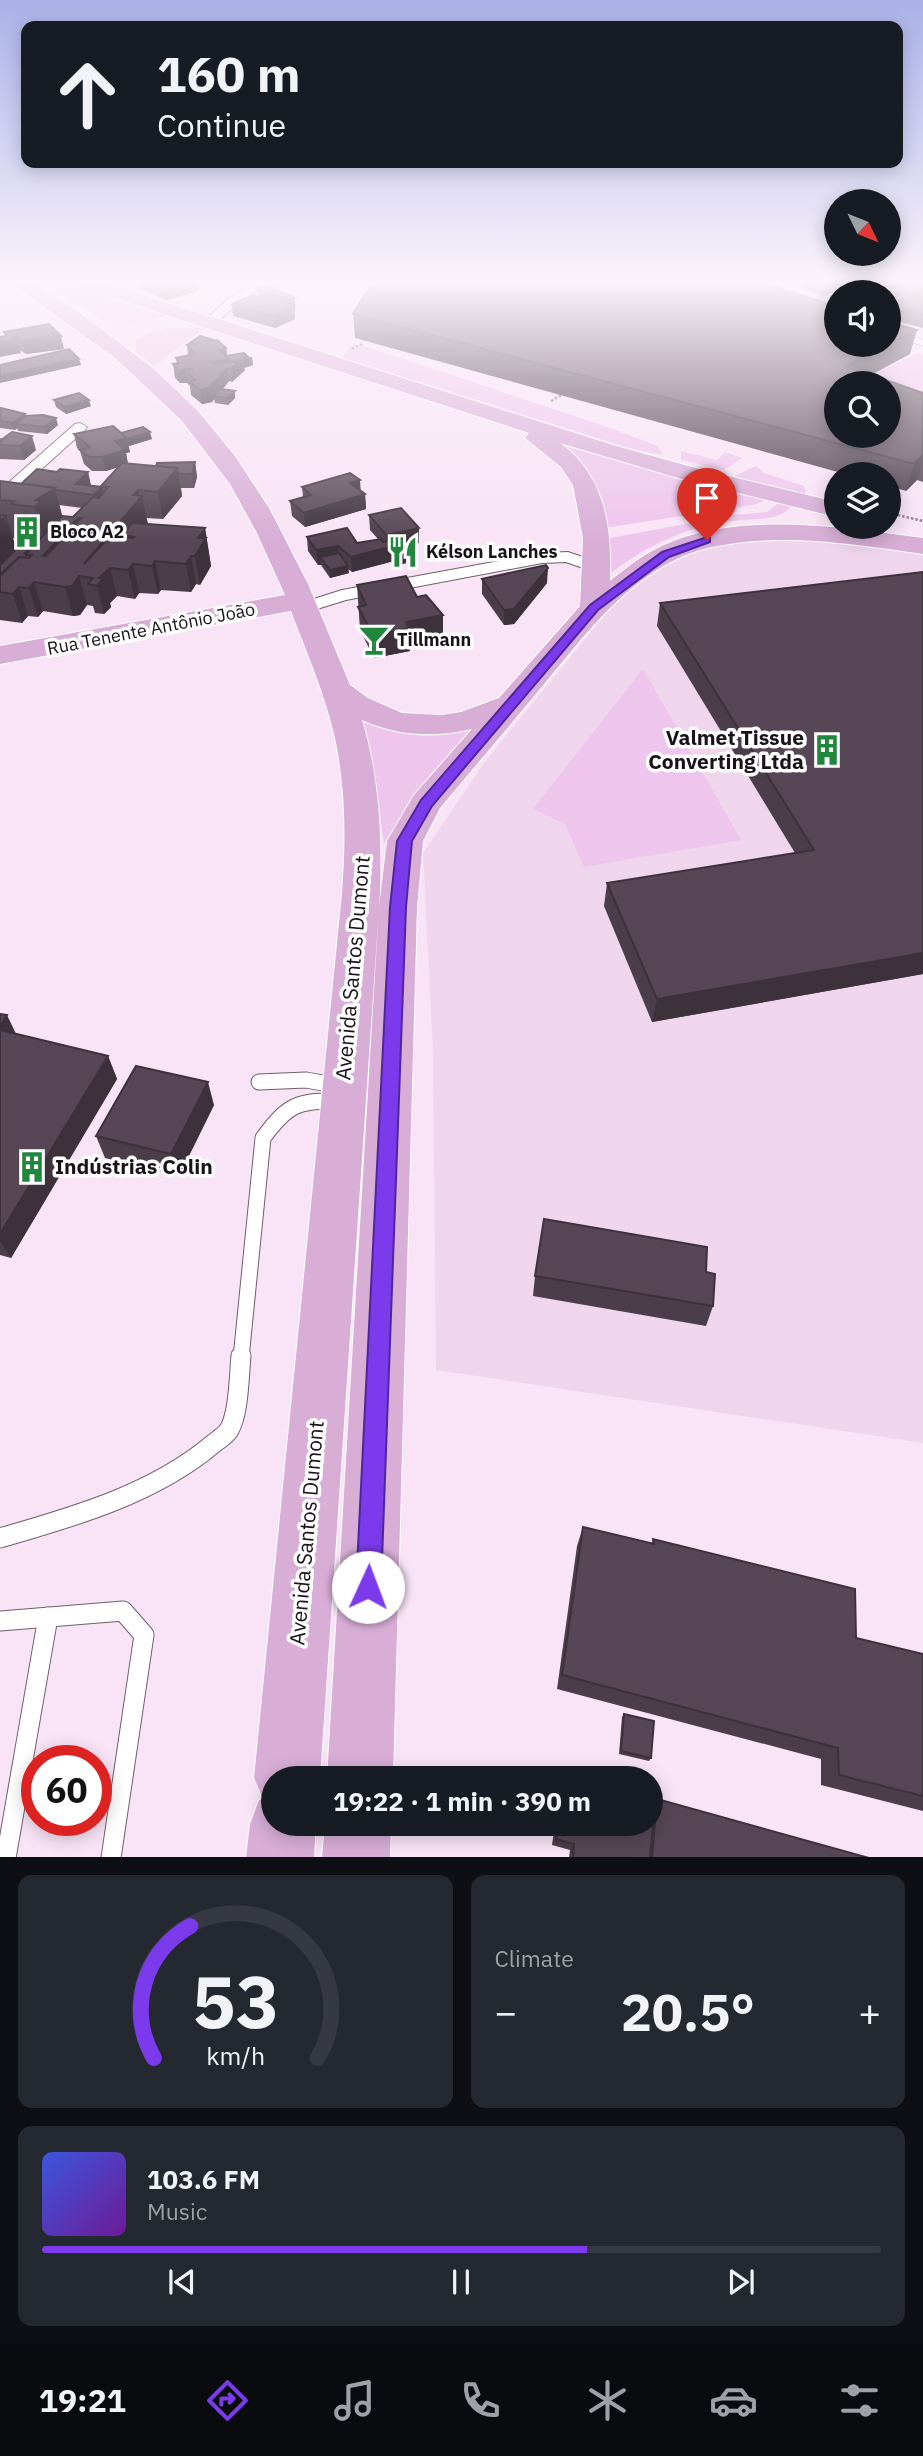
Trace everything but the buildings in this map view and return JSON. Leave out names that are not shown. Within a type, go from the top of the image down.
[{"type":"main road","name":"Avenida Santos Dumont","points":[[148,369],[228,462],[260,514],[303,605],[338,691],[354,750],[363,849],[288,1766]]},
{"type":"main road","points":[[350,369],[672,469],[824,506]]},
{"type":"main road","points":[[497,416],[551,448],[580,474],[590,501],[597,568],[594,607]]},
{"type":"main road","points":[[767,532],[824,507]]},
{"type":"main road","points":[[901,524],[923,529]]},
{"type":"main road","points":[[594,607],[666,554],[707,540],[767,532],[828,533],[923,546]]},
{"type":"main road","name":"Rua Tenente Antônio João","points":[[0,655],[303,605]]},
{"type":"main road","name":"Avenida Santos Dumont","points":[[361,1766],[398,907],[405,841],[414,821],[441,785],[594,607]]},
{"type":"main road","points":[[188,622],[262,625],[298,636],[312,654],[337,722],[354,750]]},
{"type":"main road","points":[[338,691],[378,717],[415,725],[446,725],[475,720],[513,702]]},
{"type":"main road","points":[[280,1857],[282,1836]]},
{"type":"main road","points":[[356,1857],[357,1836]]},
{"type":"street","points":[[0,498],[80,427]]},
{"type":"street","name":"Rua Tenente Antônio João","points":[[303,605],[342,594],[542,558],[568,557],[597,568]]},
{"type":"lane","points":[[259,1082],[306,1080],[343,1094]]},
{"type":"lane","points":[[0,1538],[80,1515],[170,1474],[202,1453],[229,1430],[237,1398],[263,1138],[280,1114],[304,1100],[343,1094]]},
{"type":"lane","points":[[0,1621],[123,1611],[144,1635],[111,1857]]},
{"type":"lane","points":[[6,1857],[48,1617]]},
{"type":"path","points":[[551,401],[561,395]]},
{"type":"path","points":[[901,516],[923,521]]},
{"type":"shaded area","points":[[377,369],[432,369],[613,429],[658,446],[663,455],[629,448]]},
{"type":"shaded area","points":[[923,369],[923,418],[901,395],[901,371],[882,371]]},
{"type":"shaded area","points":[[557,444],[764,501],[753,505],[604,528]]},
{"type":"shaded area","points":[[681,451],[717,460],[725,452],[742,458],[724,470],[681,460]]},
{"type":"shaded area","points":[[756,466],[764,473],[804,486],[806,492],[801,496],[728,479]]},
{"type":"shaded area","points":[[780,502],[792,505],[776,516],[723,522],[672,537],[641,552],[611,573],[605,539],[734,515],[767,512]]},
{"type":"shaded area","points":[[789,534],[923,551],[923,1443],[436,1370],[433,1052],[423,853],[484,763],[630,584],[690,550]]},
{"type":"shaded area","points":[[643,669],[741,840],[584,867],[565,824],[533,809]]},
{"type":"shaded area","points":[[360,715],[475,727],[406,808],[384,844],[375,775]]},
{"type":"place","name":"Bloco A2","points":[[27,532]]},
{"type":"place","name":"Kélson Lanches","points":[[403,552]]},
{"type":"place","name":"Tillmann","points":[[374,640]]},
{"type":"place","name":"Valmet Tissue Converting Ltda","points":[[827,750]]},
{"type":"place","name":"Indústrias Colin","points":[[32,1167]]},
{"type":"route","points":[[368,1587],[400,865],[405,841],[426,803],[594,607],[646,566],[666,554],[707,540]]}]
